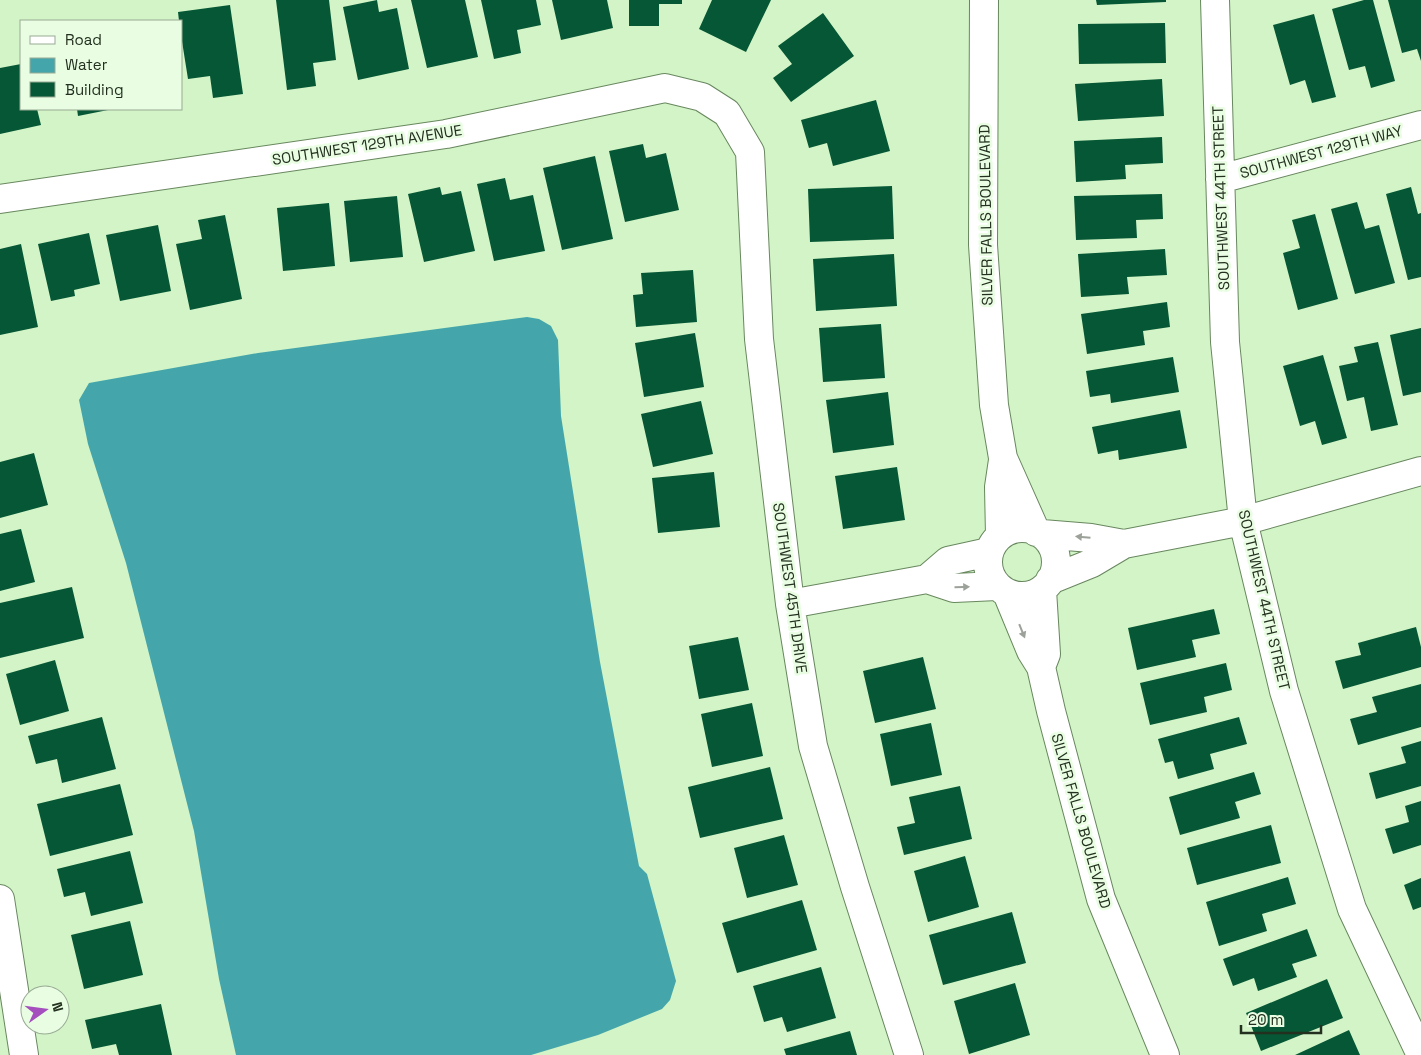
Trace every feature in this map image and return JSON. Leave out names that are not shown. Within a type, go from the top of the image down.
[{"type":"street","name":"SILVER FALLS BOULEVARD","points":[[984,0],[983,245],[994,405],[1003,458],[1039,533]]},
{"type":"street","name":"SOUTHWEST 44TH STREET","points":[[1215,0],[1225,342],[1244,521],[1284,691],[1352,909],[1421,1055]]},
{"type":"street","name":"SOUTHWEST 129TH AVENUE","points":[[0,199],[446,134],[665,88],[702,97],[727,113]]},
{"type":"street","name":"SOUTHWEST 45TH DRIVE","points":[[727,113],[750,152],[759,339],[790,604],[813,746],[855,887],[909,1055]]},
{"type":"street","name":"SOUTHWEST 129TH WAY","points":[[1220,179],[1421,125]]},
{"type":"street","name":"SILVER FALLS BOULEVARD","points":[[994,544],[1003,458]]},
{"type":"street","points":[[790,604],[928,580],[954,588],[1002,589],[1016,596],[1025,596],[1034,594],[1046,585],[1092,563],[1124,544],[1244,521],[1421,471]]},
{"type":"street","points":[[928,580],[948,561],[994,544],[1008,531],[1018,528],[1027,528],[1039,533],[1091,538],[1124,544]]},
{"type":"street","points":[[1039,533],[1049,542],[1054,551],[1056,561],[1054,571],[1046,585]]},
{"type":"street","points":[[994,544],[988,570],[1002,589]]},
{"type":"street","name":"SILVER FALLS BOULEVARD","points":[[1041,667],[1046,654],[1046,585]]},
{"type":"street","name":"SILVER FALLS BOULEVARD","points":[[1002,589],[1031,651],[1041,667],[1051,712],[1101,900],[1165,1055]]},
{"type":"street","points":[[0,899],[24,1055]]},
{"type":"water","points":[[527,317],[539,319],[551,326],[558,340],[561,416],[600,662],[639,866],[647,874],[676,981],[670,1000],[662,1009],[598,1035],[531,1055],[236,1055],[219,979],[194,831],[126,563],[88,444],[79,400],[89,383],[258,353]]},
{"type":"building","points":[[276,0],[329,0],[336,60],[313,63],[316,86],[287,90]]},
{"type":"building","points":[[377,0],[379,12],[397,8],[409,69],[358,80],[343,7]]},
{"type":"building","points":[[411,0],[465,0],[478,57],[427,68]]},
{"type":"building","points":[[481,0],[536,0],[541,25],[517,30],[521,53],[494,59]]},
{"type":"building","points":[[552,0],[607,0],[613,28],[561,40]]},
{"type":"building","points":[[629,0],[682,0],[682,4],[659,4],[659,26],[629,26]]},
{"type":"building","points":[[712,0],[771,0],[746,52],[699,29]]},
{"type":"building","points":[[1096,0],[1166,0],[1166,2],[1097,5]]},
{"type":"building","points":[[1364,0],[1373,0],[1395,81],[1371,88],[1365,66],[1349,70],[1332,9]]},
{"type":"building","points":[[1388,0],[1421,0],[1421,61],[1417,49],[1402,53]]},
{"type":"building","points":[[230,5],[243,94],[213,98],[210,76],[188,79],[182,41],[182,20],[179,20],[178,12]]},
{"type":"building","points":[[823,13],[854,56],[791,102],[773,78],[792,64],[778,46]]},
{"type":"building","points":[[1314,14],[1336,97],[1312,103],[1305,80],[1290,85],[1273,25]]},
{"type":"building","points":[[1165,23],[1166,63],[1079,64],[1078,24]]},
{"type":"building","points":[[20,64],[20,110],[37,110],[41,125],[0,134],[0,68]]},
{"type":"building","points":[[1162,79],[1164,116],[1078,121],[1075,84]]},
{"type":"building","points":[[876,100],[890,151],[833,166],[827,143],[809,148],[801,120]]},
{"type":"building","points":[[77,110],[108,110],[78,116]]},
{"type":"building","points":[[1162,137],[1163,163],[1125,165],[1126,179],[1076,182],[1074,141]]},
{"type":"building","points":[[643,144],[646,158],[666,153],[679,210],[625,222],[609,151]]},
{"type":"building","points":[[595,156],[613,239],[562,250],[543,168]]},
{"type":"building","points":[[505,178],[510,200],[533,195],[545,251],[494,261],[477,184]]},
{"type":"building","points":[[892,186],[894,239],[810,242],[808,189]]},
{"type":"building","points":[[440,187],[442,195],[461,191],[475,251],[424,262],[408,194]]},
{"type":"building","points":[[1411,187],[1418,214],[1421,213],[1421,277],[1408,280],[1386,194]]},
{"type":"building","points":[[1162,194],[1163,219],[1136,220],[1137,238],[1076,240],[1074,196]]},
{"type":"building","points":[[397,196],[403,257],[350,262],[344,201]]},
{"type":"building","points":[[1357,202],[1365,229],[1379,225],[1395,283],[1355,294],[1331,209]]},
{"type":"building","points":[[329,203],[335,266],[283,271],[277,208]]},
{"type":"building","points":[[1315,214],[1338,299],[1298,310],[1283,253],[1300,248],[1292,220]]},
{"type":"building","points":[[225,215],[242,299],[190,310],[176,244],[202,239],[198,220]]},
{"type":"building","points":[[158,225],[171,291],[120,301],[106,235]]},
{"type":"building","points":[[89,233],[100,284],[74,290],[75,296],[51,301],[38,244]]},
{"type":"building","points":[[21,244],[38,327],[0,335],[0,249]]},
{"type":"building","points":[[1165,249],[1167,275],[1127,277],[1129,294],[1081,297],[1078,254]]},
{"type":"building","points":[[894,254],[897,306],[816,311],[813,259]]},
{"type":"building","points":[[693,270],[697,322],[636,327],[633,295],[643,294],[641,273]]},
{"type":"building","points":[[1167,302],[1170,327],[1143,331],[1145,345],[1087,354],[1081,314]]},
{"type":"building","points":[[881,324],[885,378],[823,382],[819,328]]},
{"type":"building","points":[[1421,328],[1421,392],[1403,396],[1390,335]]},
{"type":"building","points":[[695,333],[704,387],[644,397],[635,343]]},
{"type":"building","points":[[1378,342],[1398,425],[1371,431],[1364,397],[1347,401],[1339,366],[1358,362],[1354,347]]},
{"type":"building","points":[[1323,355],[1347,438],[1322,445],[1315,421],[1300,426],[1283,366]]},
{"type":"building","points":[[1173,357],[1179,392],[1111,403],[1110,394],[1090,397],[1086,371]]},
{"type":"building","points":[[888,392],[894,445],[833,453],[826,400]]},
{"type":"building","points":[[701,401],[713,454],[653,467],[641,414]]},
{"type":"building","points":[[1180,410],[1187,448],[1119,460],[1118,450],[1098,454],[1092,427]]},
{"type":"building","points":[[34,453],[48,505],[0,518],[0,462]]},
{"type":"building","points":[[897,467],[905,520],[843,529],[835,476]]},
{"type":"building","points":[[714,472],[720,527],[658,533],[652,478]]},
{"type":"building","points":[[21,529],[35,582],[0,591],[0,534]]},
{"type":"building","points":[[72,587],[84,638],[0,658],[0,603]]},
{"type":"building","points":[[1214,609],[1220,634],[1192,640],[1196,657],[1137,670],[1128,628]]},
{"type":"building","points":[[1416,627],[1421,647],[1421,667],[1343,689],[1335,661],[1361,655],[1358,643]]},
{"type":"building","points":[[738,637],[749,690],[699,699],[689,646]]},
{"type":"building","points":[[923,657],[936,709],[875,723],[863,671]]},
{"type":"building","points":[[55,660],[69,711],[20,725],[6,674]]},
{"type":"building","points":[[1226,663],[1232,690],[1204,697],[1207,712],[1150,725],[1140,683]]},
{"type":"building","points":[[1421,684],[1421,727],[1358,745],[1350,719],[1377,712],[1372,697]]},
{"type":"building","points":[[752,703],[763,756],[712,767],[701,714]]},
{"type":"building","points":[[102,717],[116,769],[62,783],[57,759],[36,764],[28,736]]},
{"type":"building","points":[[1239,717],[1247,744],[1210,754],[1214,769],[1178,779],[1173,761],[1165,763],[1158,739]]},
{"type":"building","points":[[931,723],[942,775],[891,786],[880,734]]},
{"type":"building","points":[[1421,741],[1421,786],[1376,799],[1369,773],[1406,763],[1401,747]]},
{"type":"building","points":[[770,767],[783,819],[700,838],[688,787]]},
{"type":"building","points":[[1254,772],[1261,794],[1235,802],[1240,818],[1180,835],[1169,797]]},
{"type":"building","points":[[120,784],[133,835],[50,856],[37,804]]},
{"type":"building","points":[[960,786],[972,839],[904,855],[897,827],[915,823],[909,797]]},
{"type":"building","points":[[1421,801],[1421,845],[1393,854],[1385,829],[1409,822],[1405,806]]},
{"type":"building","points":[[1271,825],[1281,863],[1197,885],[1187,848]]},
{"type":"building","points":[[784,835],[798,885],[747,898],[734,848]]},
{"type":"building","points":[[130,851],[143,903],[91,916],[85,892],[64,897],[57,869]]},
{"type":"building","points":[[965,856],[979,907],[928,922],[914,871]]},
{"type":"building","points":[[1288,877],[1296,904],[1262,914],[1267,931],[1219,946],[1206,902]]},
{"type":"building","points":[[1421,878],[1421,907],[1413,910],[1404,885]]},
{"type":"building","points":[[802,900],[817,950],[737,973],[722,923]]},
{"type":"building","points":[[1012,912],[1026,963],[943,985],[929,935]]},
{"type":"building","points":[[130,921],[143,975],[84,989],[71,935]]},
{"type":"building","points":[[1307,929],[1317,956],[1292,964],[1297,977],[1258,991],[1254,978],[1233,986],[1223,959]]},
{"type":"building","points":[[821,967],[836,1018],[787,1032],[782,1017],[764,1022],[753,986]]},
{"type":"building","points":[[1327,979],[1343,1018],[1261,1051],[1246,1013]]},
{"type":"building","points":[[1015,983],[1030,1035],[969,1054],[954,1001]]},
{"type":"building","points":[[161,1004],[172,1055],[119,1055],[116,1044],[92,1049],[85,1020]]},
{"type":"building","points":[[1349,1030],[1360,1055],[1295,1055]]},
{"type":"building","points":[[850,1031],[857,1055],[786,1055],[784,1049]]}]
